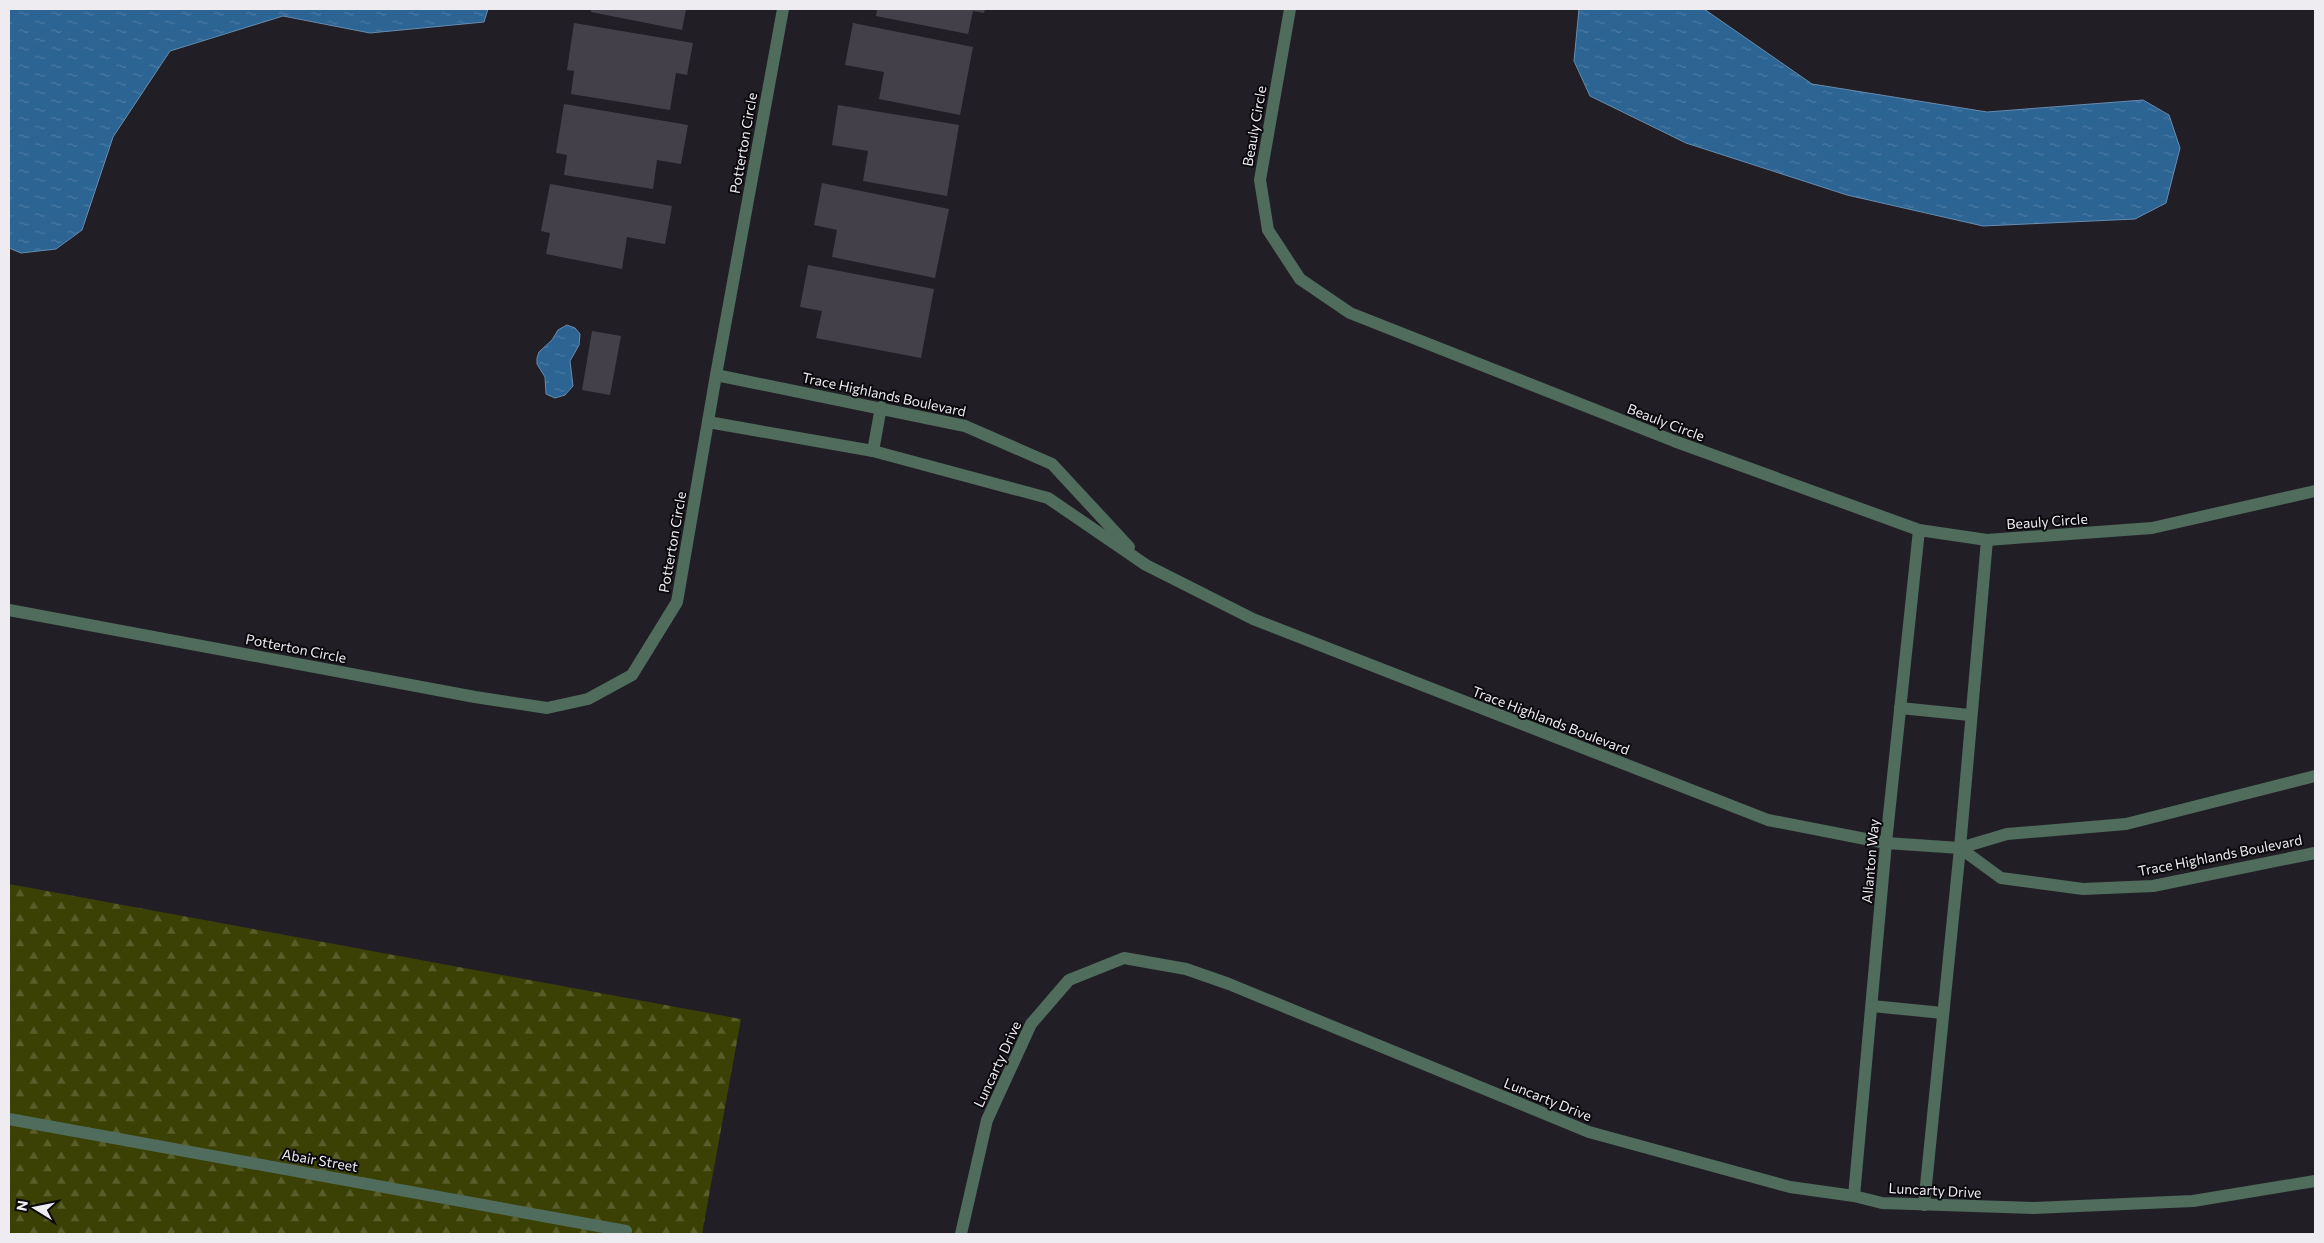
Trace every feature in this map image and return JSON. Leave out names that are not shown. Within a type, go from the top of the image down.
[{"type":"street","name":"Potterton Circle","points":[[9,610],[475,698],[547,708],[588,699],[632,675],[677,602],[716,375],[783,9]]},
{"type":"street","name":"Beauly Circle","points":[[1290,9],[1260,180],[1268,230],[1300,279],[1350,313],[1674,441],[1920,530],[1987,540],[2152,528],[2315,491]]},
{"type":"street","name":"Trace Highlands Boulevard","points":[[716,375],[881,407],[965,426],[1052,464],[1146,565]]},
{"type":"street","points":[[874,451],[881,407]]},
{"type":"street","name":"Trace Highlands Boulevard","points":[[708,422],[874,451],[1048,498],[1146,565],[1253,619],[1768,820],[1886,843],[1960,848],[2007,834],[2126,824],[2315,776]]},
{"type":"street","name":"Allanton Way","points":[[1854,1196],[1886,843],[1920,530]]},
{"type":"street","points":[[1924,1205],[1960,848],[1970,715],[1987,540]]},
{"type":"street","points":[[1900,708],[1970,715]]},
{"type":"street","name":"Trace Highlands Boulevard","points":[[1960,848],[2001,878],[2083,889],[2153,886],[2315,852]]},
{"type":"street","name":"Luncarty Drive","points":[[961,1234],[987,1120],[1031,1024],[1069,980],[1124,958],[1186,970],[1228,984],[1589,1132],[1790,1187],[1854,1196],[1882,1203],[2034,1208],[2193,1201],[2315,1181]]},
{"type":"street","points":[[1872,1006],[1943,1013]]},
{"type":"street","name":"Abair Street","points":[[9,1119],[626,1231]]},
{"type":"green space","points":[[9,884],[741,1019],[702,1234],[9,1234]]},
{"type":"water","points":[[9,9],[488,9],[484,22],[370,33],[283,16],[170,51],[113,137],[82,230],[56,249],[21,253],[9,248]]},
{"type":"water","points":[[1579,9],[1704,9],[1812,84],[1987,112],[2143,100],[2169,115],[2180,148],[2166,203],[2135,219],[1983,226],[1847,195],[1686,143],[1590,96],[1574,61]]},
{"type":"water","points":[[567,325],[575,328],[580,334],[579,345],[570,361],[573,386],[565,395],[555,398],[546,394],[545,377],[537,364],[537,358],[539,352],[552,340],[558,330]]},
{"type":"building","points":[[591,9],[686,9],[682,30],[591,12]]},
{"type":"building","points":[[877,9],[985,9],[984,13],[973,11],[968,34],[876,16]]},
{"type":"building","points":[[574,23],[693,43],[687,75],[676,73],[670,110],[571,94],[574,71],[567,70]]},
{"type":"building","points":[[853,23],[973,47],[960,115],[879,99],[884,72],[845,65]]},
{"type":"building","points":[[564,104],[688,125],[681,164],[657,160],[653,189],[564,175],[567,155],[556,153]]},
{"type":"building","points":[[838,105],[959,125],[947,196],[863,181],[868,151],[832,145]]},
{"type":"building","points":[[822,183],[949,209],[935,278],[832,257],[837,230],[814,225]]},
{"type":"building","points":[[550,184],[672,206],[665,244],[627,237],[622,269],[546,254],[550,233],[541,231]]},
{"type":"building","points":[[808,265],[934,289],[921,358],[816,338],[822,311],[800,307]]},
{"type":"building","points":[[592,331],[621,336],[610,395],[582,390]]}]
